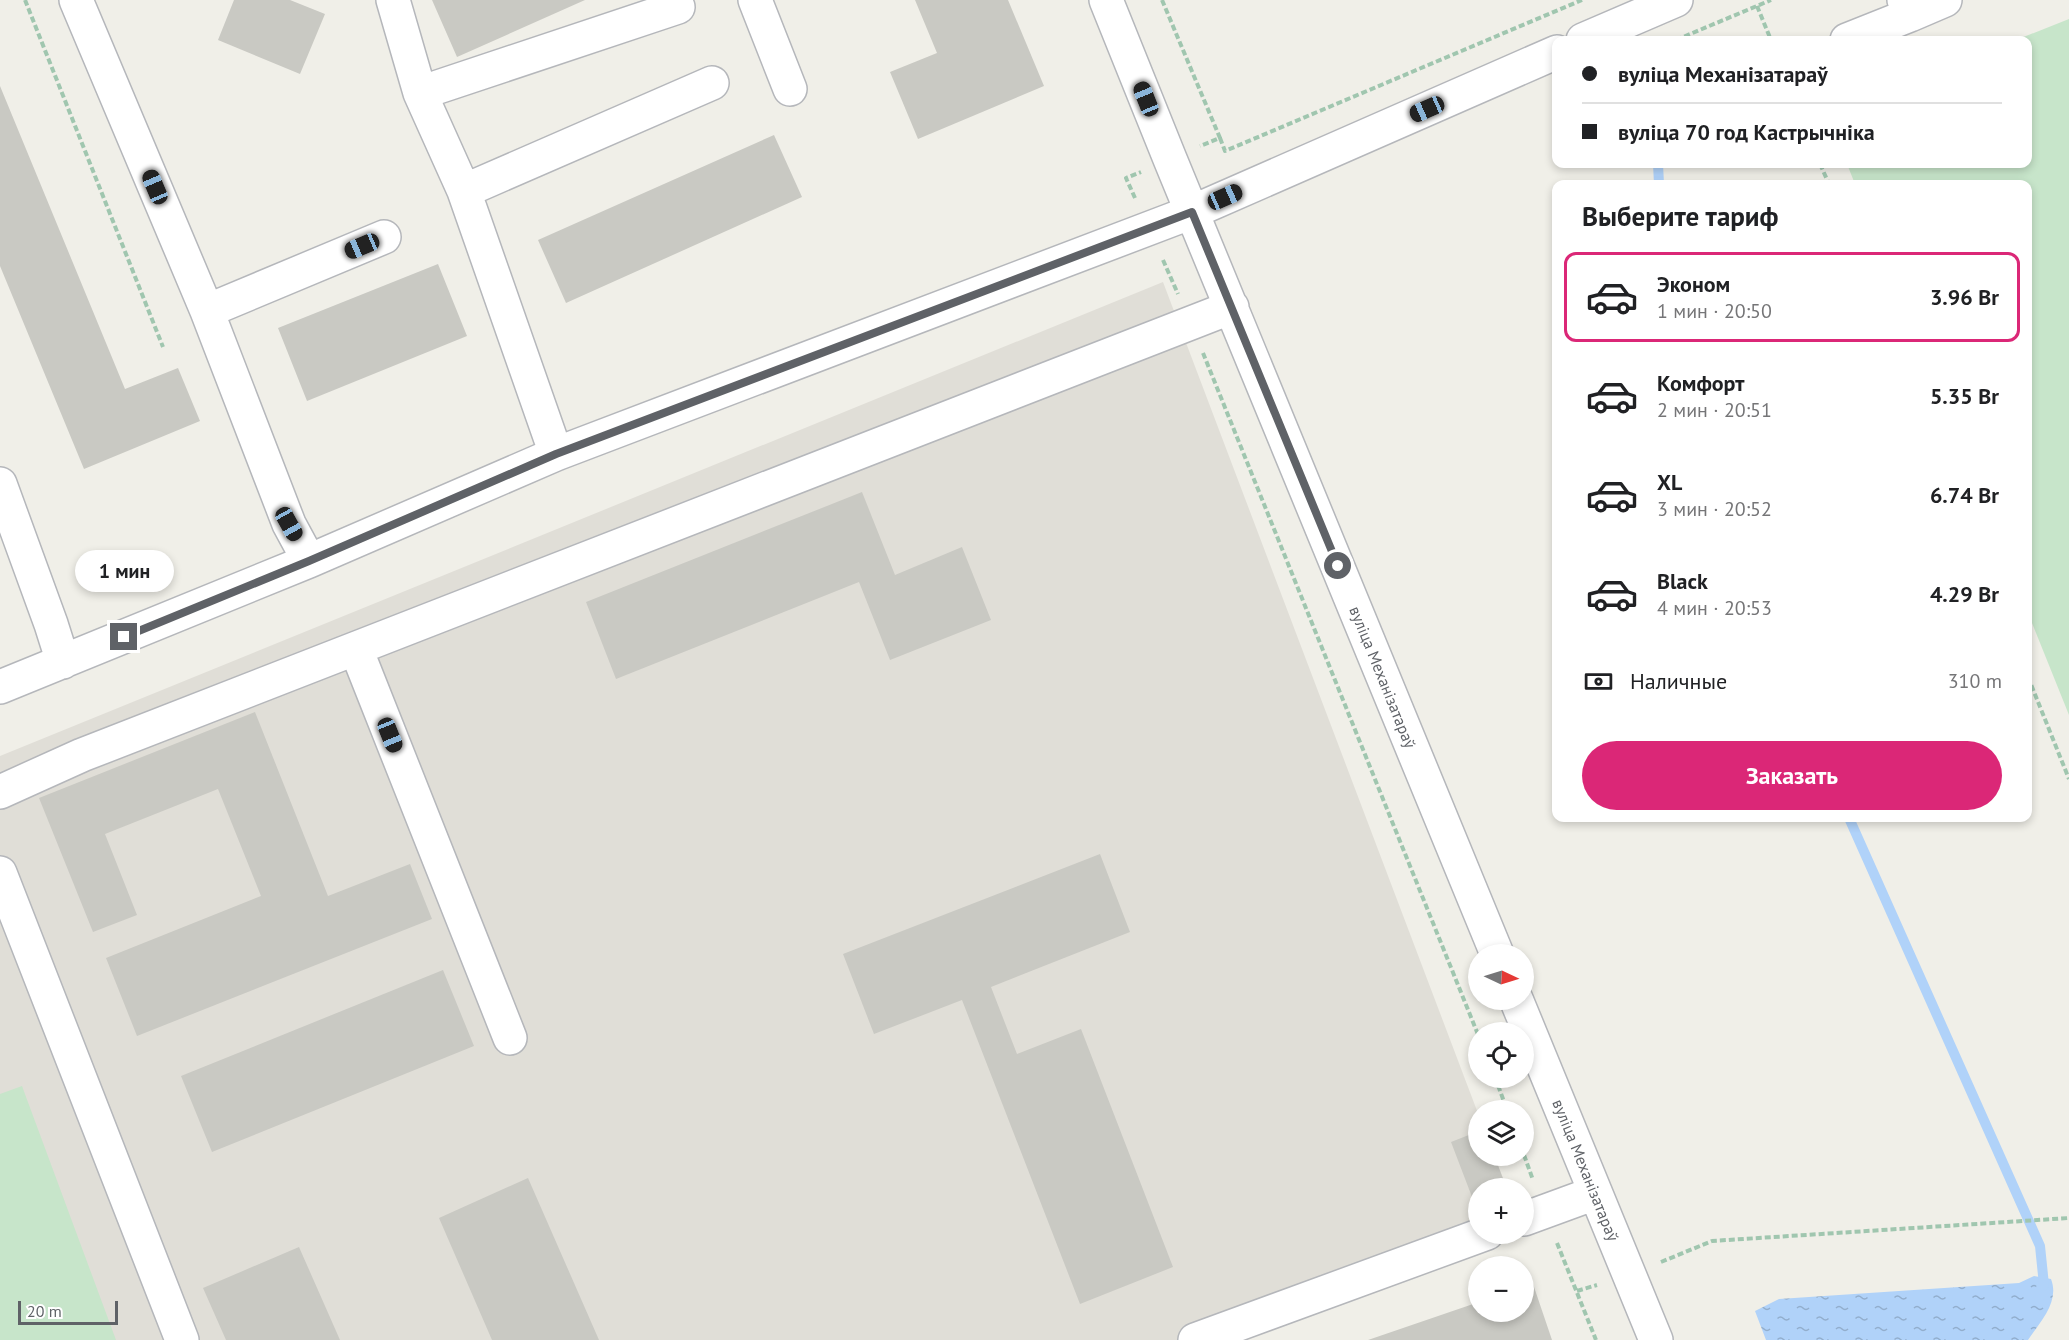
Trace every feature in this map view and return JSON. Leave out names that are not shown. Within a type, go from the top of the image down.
[{"type":"street","points":[[76,0],[207,311],[289,524],[309,561]]},
{"type":"street","points":[[393,0],[420,93],[464,190],[556,454]]},
{"type":"street","points":[[755,0],[790,89]]},
{"type":"street","name":"вуліца Механізатараў","points":[[1106,0],[1493,944]]},
{"type":"street","points":[[1591,36],[1676,0]]},
{"type":"street","points":[[1854,36],[1907,7],[1945,0]]},
{"type":"street","points":[[420,93],[678,7]]},
{"type":"street","points":[[0,687],[309,561],[556,454],[1192,212],[1552,54]]},
{"type":"street","points":[[464,190],[712,83]]},
{"type":"street","points":[[207,311],[384,237]]},
{"type":"street","points":[[0,792],[82,755],[1232,307]]},
{"type":"street","points":[[0,484],[63,662]]},
{"type":"street","points":[[356,649],[510,1038]]},
{"type":"street","points":[[0,873],[182,1340]]},
{"type":"street","name":"вуліца Механізатараў","points":[[1520,1010],[1656,1340]]},
{"type":"street","points":[[1534,1216],[1595,1193]]},
{"type":"street","points":[[1195,1340],[1468,1240]]},
{"type":"path","points":[[25,0],[163,347]]},
{"type":"path","points":[[1220,138],[1225,151],[1582,0]]},
{"type":"path","points":[[1686,36],[1770,0]]},
{"type":"path","points":[[1757,6],[1769,36]]},
{"type":"path","points":[[1164,262],[1191,323],[1473,1022]]},
{"type":"path","points":[[2032,687],[2069,779]]},
{"type":"path","points":[[1534,1216],[1577,1291],[1596,1340]]},
{"type":"path","points":[[1577,1291],[1629,1275],[1712,1241],[2069,1218]]},
{"type":"shaded area","points":[[1163,282],[1473,1100],[1468,1100],[1468,1166],[1498,1166],[1503,1178],[1468,1178],[1468,1244],[1491,1244],[1224,1340],[0,1340],[0,756]]},
{"type":"green space","points":[[2069,19],[2069,715],[2032,623],[2032,180],[1853,180],[1849,168],[2032,168],[2032,36],[2026,36]]},
{"type":"green space","points":[[22,1086],[116,1340],[0,1340],[0,1094]]},
{"type":"water","points":[[2034,1276],[2051,1279],[2053,1296],[2043,1319],[2028,1340],[1766,1340],[1755,1311],[1779,1299],[2019,1283]]},
{"type":"building","points":[[234,0],[290,0],[325,14],[300,74],[218,40]]},
{"type":"building","points":[[432,0],[585,0],[457,57]]},
{"type":"building","points":[[915,0],[1008,0],[1044,86],[918,139],[890,72],[937,53]]},
{"type":"building","points":[[0,86],[125,389],[178,368],[200,421],[84,469],[0,266]]},
{"type":"building","points":[[774,135],[802,197],[566,303],[538,240]]},
{"type":"building","points":[[438,264],[467,336],[307,401],[278,328]]},
{"type":"building","points":[[862,492],[895,575],[962,547],[991,620],[890,660],[859,582],[616,679],[586,602]]},
{"type":"building","points":[[255,712],[328,896],[410,864],[432,919],[137,1036],[106,958],[261,896],[218,789],[105,834],[137,915],[93,932],[39,798]]},
{"type":"building","points":[[1100,854],[1130,932],[991,987],[1017,1054],[1081,1029],[1173,1267],[1080,1304],[962,1000],[874,1034],[843,954]]},
{"type":"building","points":[[443,970],[474,1046],[212,1152],[181,1076]]},
{"type":"building","points":[[1468,1135],[1468,1166],[1498,1166],[1503,1178],[1468,1178],[1468,1187],[1451,1142]]},
{"type":"building","points":[[528,1178],[599,1340],[492,1340],[439,1218]]},
{"type":"building","points":[[299,1247],[340,1340],[226,1340],[203,1288]]},
{"type":"building","points":[[1534,1287],[1552,1340],[1368,1340],[1468,1306],[1468,1322],[1534,1322]]},
{"type":"waterway","points":[[1658,168],[1659,180]]},
{"type":"waterway","points":[[1851,822],[2040,1246],[2044,1285],[2041,1288]]},
{"type":"route","points":[[124,637],[309,561],[556,454],[1192,212],[1338,566]]}]
